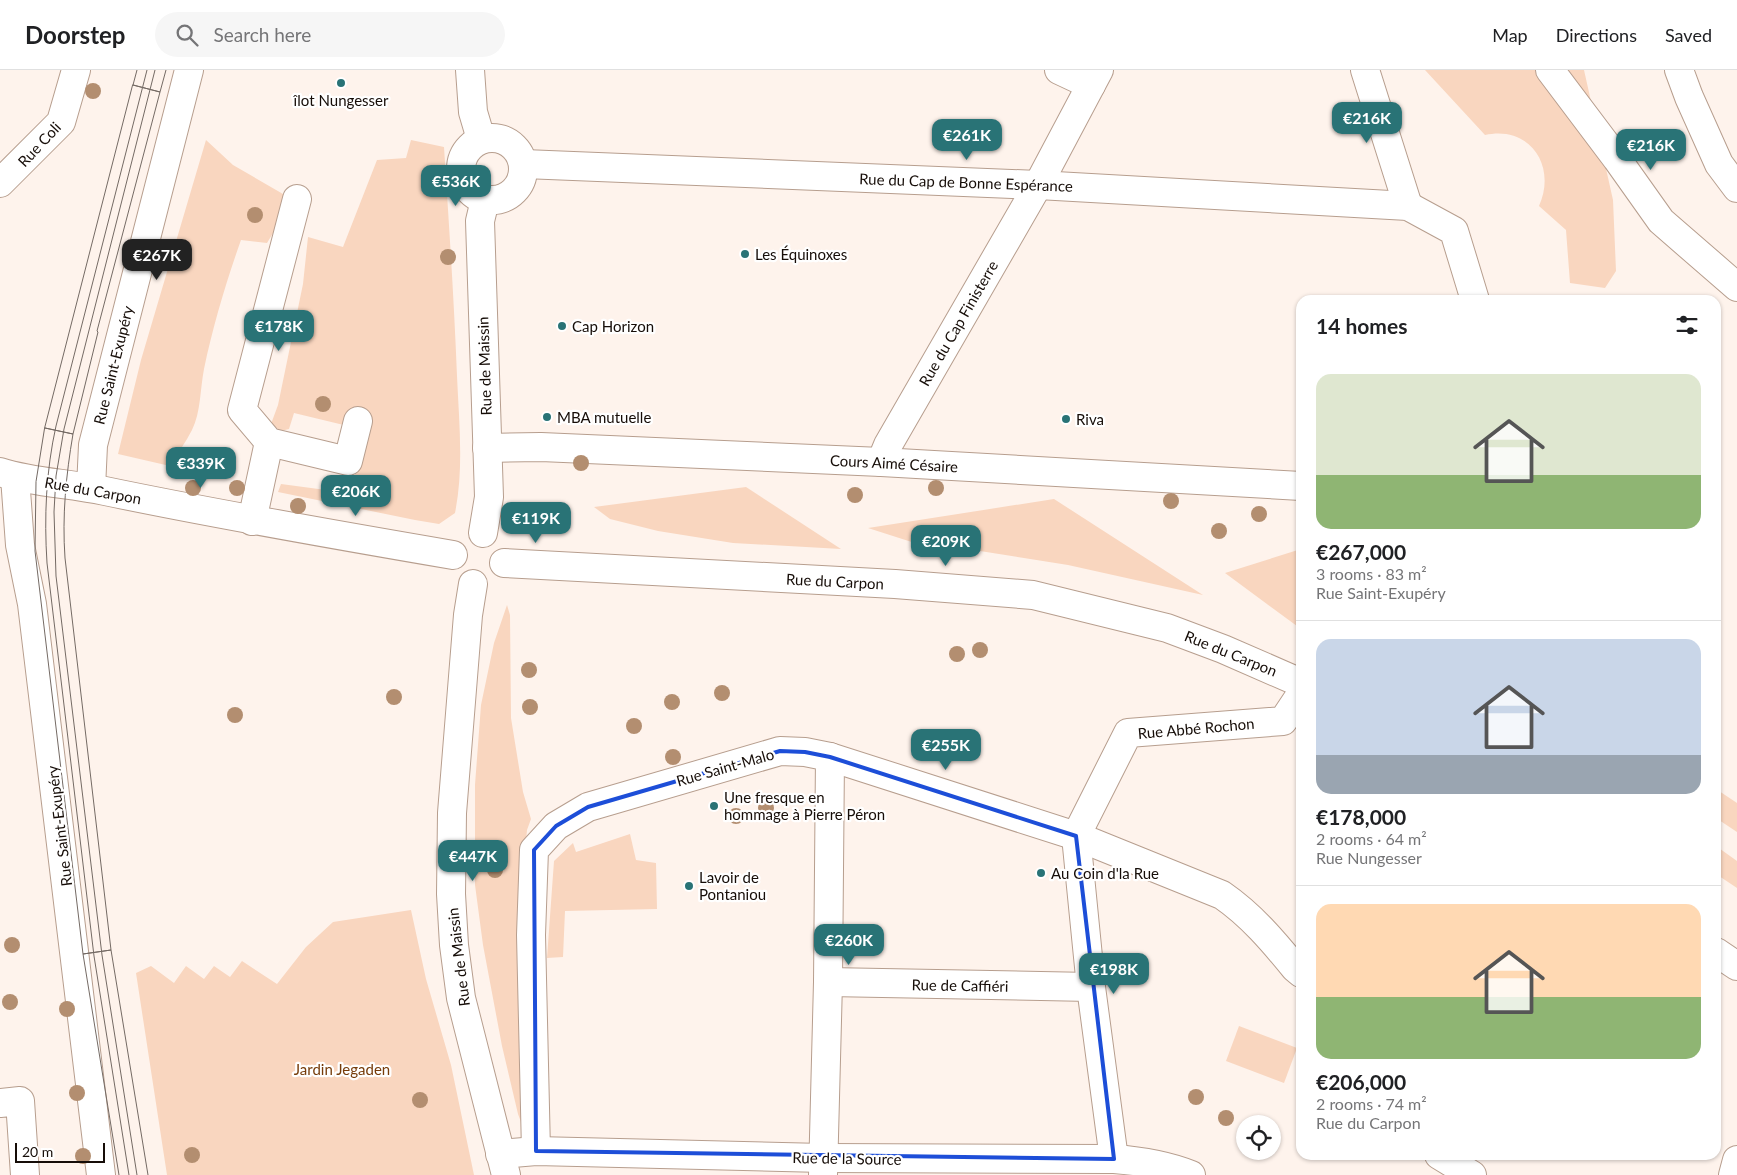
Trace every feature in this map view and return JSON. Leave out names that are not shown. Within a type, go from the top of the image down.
[{"type":"street","name":"Rue Coli","points":[[6,178],[61,122],[76,70]]},
{"type":"street","name":"Rue Saint-Exupéry","points":[[91,488],[93,445],[189,70]]},
{"type":"street","points":[[470,70],[473,112],[481,139]]},
{"type":"street","points":[[1059,70],[1095,78]]},
{"type":"street","points":[[1365,70],[1408,206],[1454,231],[1474,295]]},
{"type":"street","points":[[1550,70],[1617,159],[1661,222],[1737,287]]},
{"type":"street","points":[[1679,70],[1719,164],[1737,188]]},
{"type":"street","name":"Rue du Cap Finisterre","points":[[881,462],[892,437],[1038,185],[1095,78]]},
{"type":"street","points":[[496,138],[506,140],[520,154],[524,164],[524,174],[520,184],[506,198],[485,200],[475,196],[467,189],[462,179],[463,159],[469,146],[481,139],[496,138]]},
{"type":"street","name":"Rue du Cap de Bonne Espérance","points":[[524,164],[1038,185],[1408,206]]},
{"type":"street","points":[[297,199],[242,410],[269,442],[348,461],[358,421]]},
{"type":"street","name":"Rue de Maissin","points":[[483,532],[489,497],[480,221],[485,200]]},
{"type":"street","points":[[252,521],[269,442]]},
{"type":"street","name":"Cours Aimé Césaire","points":[[487,448],[541,447],[881,462],[1296,486]]},
{"type":"street","name":"Rue Saint-Exupéry","points":[[8,475],[32,604],[101,1175]]},
{"type":"street","name":"Rue du Carpon","points":[[8,475],[91,488],[252,521],[453,555]]},
{"type":"street","points":[[483,532],[498,541],[503,548],[505,558],[500,574],[493,580],[485,584],[473,584],[461,578],[456,571],[453,555],[460,540],[467,535],[483,532]]},
{"type":"street","name":"Rue du Carpon","points":[[504,563],[885,583],[1033,595],[1167,628],[1223,648],[1296,681]]},
{"type":"street","name":"Rue de Maissin","points":[[473,584],[468,615],[452,813],[454,945],[461,998],[503,1165]]},
{"type":"street","name":"Rue Abbé Rochon","points":[[1076,836],[1128,733],[1283,721],[1296,702]]},
{"type":"street","name":"Rue Saint-Malo","points":[[536,1151],[531,935],[534,850],[556,826],[588,807],[780,751],[830,756],[1076,836],[1222,895],[1239,907],[1296,968]]},
{"type":"street","points":[[823,1167],[828,982],[830,756]]},
{"type":"street","points":[[1076,836],[1091,988],[1114,1159]]},
{"type":"street","points":[[1721,955],[1737,966]]},
{"type":"street","name":"Rue de Caffiéri","points":[[828,982],[1091,988]]},
{"type":"street","points":[[0,1103],[20,1102],[25,1175]]},
{"type":"street","name":"Rue de la Source","points":[[503,1165],[536,1151],[823,1167],[1114,1159],[1170,1167],[1191,1175]]},
{"type":"street","points":[[1447,1160],[1472,1175]]},
{"type":"street","points":[[1733,1175],[1737,1160]]},
{"type":"highlighted area","points":[[780,751],[805,752],[830,757],[1076,836],[1114,1159],[536,1151],[534,850],[556,826],[588,807]]},
{"type":"green space","points":[[1425,70],[1584,70],[1613,200],[1616,271],[1605,288],[1570,283],[1566,230],[1539,206],[1544,191],[1544,177],[1542,163],[1536,152],[1527,143],[1515,136],[1501,134],[1485,135]]},
{"type":"green space","points":[[206,140],[233,165],[283,194],[284,215],[267,243],[241,240],[211,337],[195,423],[170,466],[118,454],[141,360]]},
{"type":"green space","points":[[411,140],[444,147],[460,428],[460,462],[455,513],[439,524],[278,492],[281,484],[341,492],[356,473],[365,434],[352,427],[294,413],[289,429],[281,431],[271,424],[278,405],[303,284],[308,237],[343,247],[377,160],[406,158]]},
{"type":"green space","points":[[746,487],[841,549],[733,543],[658,531],[610,519],[594,507]]},
{"type":"green space","points":[[1054,499],[1203,595],[1068,565],[980,551],[921,545],[868,528]]},
{"type":"green space","points":[[1296,551],[1296,625],[1225,573]]},
{"type":"green space","points":[[507,605],[510,615],[511,718],[523,792],[531,819],[527,830],[517,937],[517,970],[525,1086],[524,1130],[518,1114],[502,1046],[483,945],[475,885],[475,785],[481,705],[494,643]]},
{"type":"green space","points":[[1721,792],[1737,803],[1737,832],[1721,821]]},
{"type":"green space","points":[[630,834],[636,860],[656,863],[657,909],[565,911],[563,957],[547,958],[554,861],[573,843],[576,852]]},
{"type":"green space","points":[[1721,850],[1737,861],[1737,888],[1721,877]]},
{"type":"green space","name":"Jardin Jegaden","points":[[411,910],[426,979],[451,1065],[474,1175],[167,1175],[136,973],[151,966],[174,983],[186,966],[204,979],[214,966],[230,977],[242,961],[277,984],[306,947],[333,922]]},
{"type":"green space","points":[[1239,1026],[1296,1048],[1284,1083],[1226,1061]]},
{"type":"tram line","points":[[137,70],[133,85],[160,92],[166,70]]},
{"type":"tram line","points":[[129,1175],[94,956],[47,563],[46,511],[48,477],[56,426],[147,70]]},
{"type":"tram line","points":[[137,1175],[102,955],[56,576],[54,512],[56,476],[64,429],[155,70]]},
{"type":"tram line","points":[[133,85],[160,92],[97,331],[73,434],[45,428],[133,85]]},
{"type":"tram line","points":[[45,428],[73,434],[65,496],[65,558],[111,950],[83,954],[35,551],[36,482],[45,428]]},
{"type":"tram line","points":[[119,1175],[83,954],[111,950],[148,1175]]},
{"type":"place","name":"îlot Nungesser","points":[[341,83]]},
{"type":"place","name":"Les Équinoxes","points":[[745,254]]},
{"type":"place","name":"Cap Horizon","points":[[562,326]]},
{"type":"place","name":"MBA mutuelle","points":[[547,417]]},
{"type":"place","name":"Riva","points":[[1066,419]]},
{"type":"place","name":"Une fresque en hommage à Pierre Péron","points":[[714,806]]},
{"type":"place","name":"Au Coin d'la Rue","points":[[1041,873]]},
{"type":"place","name":"Lavoir de Pontaniou","points":[[689,886]]}]
